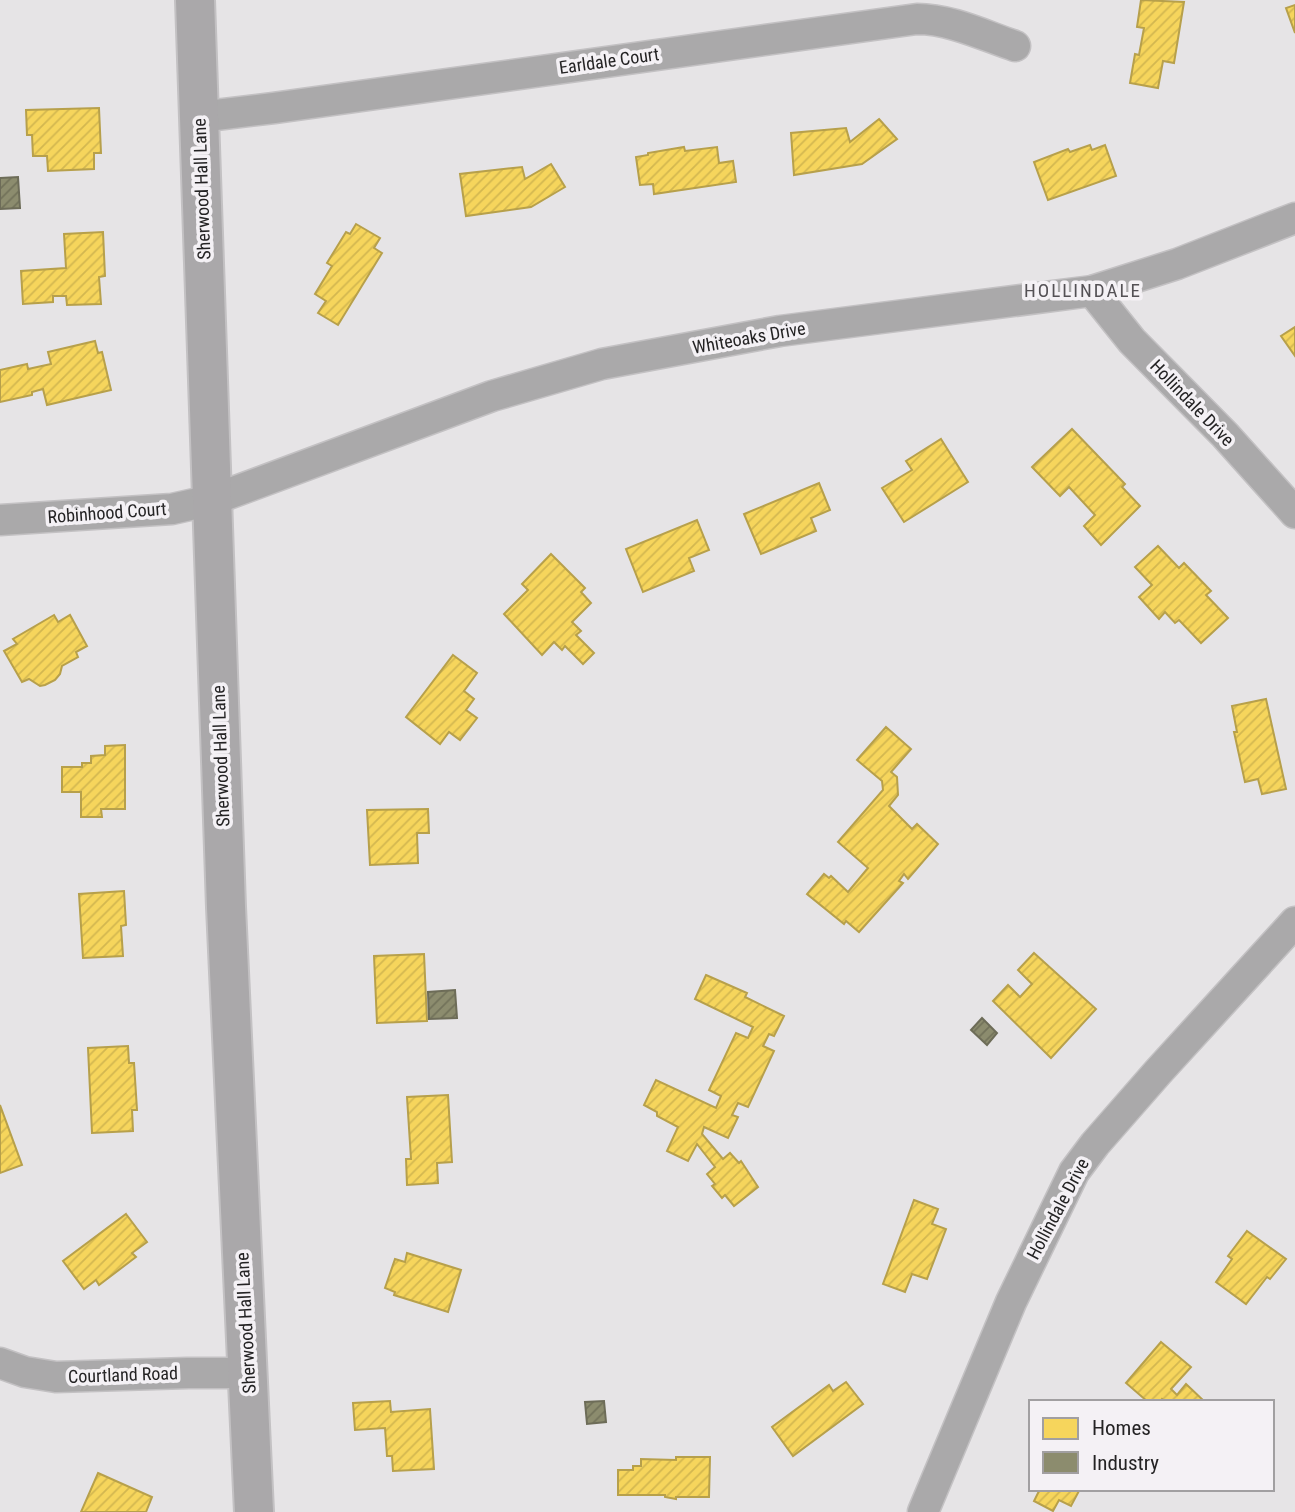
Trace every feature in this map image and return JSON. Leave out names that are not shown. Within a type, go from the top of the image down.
[{"type":"main road","name":"Sherwood Hall Lane","points":[[195,0],[226,907],[254,1512]]},
{"type":"street","name":"Earldale Court","points":[[199,117],[288,107],[917,19],[932,19],[952,24],[1015,46]]},
{"type":"street","name":"Whiteoaks Drive","points":[[212,499],[492,396],[602,364],[780,331],[1092,291],[1177,264],[1295,218]]},
{"type":"street","name":"Hollindale Drive","points":[[1092,291],[1132,341],[1225,435],[1295,513]]},
{"type":"street","name":"Robinhood Court","points":[[0,520],[172,509],[212,499]]},
{"type":"street","name":"Hollindale Drive","points":[[923,1512],[1011,1302],[1074,1172],[1158,1072],[1295,922]]},
{"type":"street","name":"Courtland Road","points":[[0,1363],[25,1372],[56,1377],[248,1373]]},
{"type":"building: Homes","points":[[1141,0],[1184,2],[1174,63],[1163,61],[1158,88],[1130,83],[1135,54],[1139,55],[1144,28],[1137,27]]},
{"type":"building: Homes","points":[[1295,5],[1295,33],[1286,8]]},
{"type":"building: Homes","points":[[99,108],[101,153],[94,153],[94,169],[48,171],[47,156],[33,156],[32,135],[27,135],[26,110]]},
{"type":"building: Homes","points":[[879,119],[897,139],[862,164],[794,175],[791,133],[846,128],[850,142]]},
{"type":"building: Homes","points":[[1090,145],[1092,150],[1105,145],[1116,176],[1048,200],[1034,162],[1068,149],[1070,152]]},
{"type":"building: Homes","points":[[684,147],[685,151],[717,147],[719,163],[733,161],[736,182],[654,194],[653,184],[640,185],[636,157]]},
{"type":"building: Homes","points":[[551,164],[565,187],[531,207],[466,216],[460,174],[522,167],[525,179]]},
{"type":"building: Homes","points":[[356,224],[380,238],[374,248],[382,253],[338,325],[318,313],[326,301],[315,294],[332,266],[327,263],[346,232],[350,234]]},
{"type":"building: Homes","points":[[103,232],[105,276],[99,277],[101,304],[67,305],[66,296],[53,296],[53,302],[23,304],[21,271],[66,268],[64,234]]},
{"type":"building: Homes","points":[[1295,327],[1295,356],[1281,336]]},
{"type":"building: Homes","points":[[95,341],[98,353],[102,352],[111,390],[47,405],[43,389],[32,392],[32,395],[0,402],[0,370],[27,364],[28,369],[51,364],[48,352]]},
{"type":"building: Homes","points":[[1072,429],[1125,484],[1122,487],[1140,506],[1101,545],[1084,526],[1095,515],[1069,487],[1060,496],[1032,467]]},
{"type":"building: Homes","points":[[941,439],[968,482],[904,522],[882,488],[912,470],[906,461]]},
{"type":"building: Homes","points":[[819,483],[830,510],[811,518],[816,531],[761,554],[744,514]]},
{"type":"building: Homes","points":[[697,520],[709,550],[689,558],[694,571],[643,592],[626,549]]},
{"type":"building: Homes","points":[[1158,546],[1179,568],[1184,563],[1211,591],[1206,595],[1228,618],[1201,643],[1179,620],[1175,623],[1165,612],[1159,619],[1139,597],[1152,585],[1135,567]]},
{"type":"building: Homes","points":[[551,554],[585,588],[581,592],[591,603],[572,622],[581,631],[576,635],[594,653],[583,664],[565,646],[562,650],[554,642],[542,655],[504,614],[528,590],[522,584]]},
{"type":"building: Homes","points":[[54,615],[58,622],[70,615],[87,646],[76,652],[78,657],[62,666],[55,680],[40,686],[29,679],[22,682],[4,651],[17,644],[13,639]]},
{"type":"building: Homes","points":[[453,655],[477,673],[464,691],[474,699],[466,710],[477,718],[460,740],[449,732],[440,744],[406,717]]},
{"type":"building: Homes","points":[[1266,699],[1286,789],[1262,794],[1258,779],[1245,782],[1234,732],[1237,732],[1232,706]]},
{"type":"building: Homes","points":[[886,727],[911,749],[891,772],[897,777],[898,795],[889,806],[912,829],[917,824],[938,844],[908,879],[904,874],[899,881],[903,883],[859,932],[846,921],[844,924],[807,894],[824,874],[829,878],[831,876],[848,892],[868,868],[838,842],[883,790],[882,781],[857,760]]},
{"type":"building: Homes","points":[[125,745],[125,809],[101,809],[102,817],[81,817],[81,792],[62,792],[62,767],[82,767],[82,763],[91,763],[91,756],[105,755],[105,746]]},
{"type":"building: Homes","points":[[428,809],[429,833],[417,833],[418,863],[370,865],[367,810]]},
{"type":"building: Homes","points":[[124,891],[126,925],[121,926],[123,956],[83,958],[79,894]]},
{"type":"building: Homes","points":[[1034,953],[1096,1009],[1051,1058],[993,1001],[1008,985],[1020,997],[1032,984],[1018,970]]},
{"type":"building: Homes","points":[[424,954],[427,1021],[377,1023],[374,956]]},
{"type":"building: Homes","points":[[706,975],[747,993],[745,997],[784,1016],[774,1036],[769,1034],[763,1046],[774,1051],[748,1107],[738,1103],[732,1115],[738,1117],[728,1138],[704,1127],[702,1134],[723,1159],[730,1153],[739,1163],[741,1161],[758,1187],[734,1206],[725,1195],[722,1198],[712,1186],[715,1184],[707,1174],[715,1167],[697,1144],[688,1161],[667,1151],[678,1127],[657,1116],[657,1112],[644,1105],[656,1080],[716,1108],[721,1096],[709,1090],[736,1033],[748,1038],[753,1027],[695,999]]},
{"type":"building: Homes","points":[[128,1046],[129,1063],[134,1063],[137,1110],[132,1110],[133,1131],[92,1133],[88,1048]]},
{"type":"building: Homes","points":[[448,1095],[452,1162],[437,1163],[438,1183],[407,1185],[406,1159],[411,1159],[407,1097]]},
{"type":"building: Homes","points":[[0,1105],[22,1165],[0,1173]]},
{"type":"building: Homes","points":[[914,1200],[938,1209],[932,1224],[946,1229],[927,1279],[912,1274],[905,1292],[883,1284]]},
{"type":"building: Homes","points":[[126,1214],[147,1242],[132,1253],[136,1257],[99,1285],[96,1280],[84,1289],[63,1261]]},
{"type":"building: Homes","points":[[1247,1231],[1286,1259],[1270,1279],[1267,1277],[1246,1304],[1216,1282],[1232,1259],[1228,1256]]},
{"type":"building: Homes","points":[[407,1253],[461,1270],[448,1312],[394,1295],[395,1292],[385,1288],[395,1259],[405,1262]]},
{"type":"building: Homes","points":[[1161,1342],[1191,1367],[1171,1389],[1177,1395],[1186,1384],[1203,1400],[1146,1400],[1126,1383]]},
{"type":"building: Homes","points":[[846,1382],[863,1404],[793,1456],[772,1427],[829,1385],[833,1391]]},
{"type":"building: Homes","points":[[390,1401],[391,1412],[430,1409],[434,1469],[393,1471],[392,1456],[387,1456],[385,1428],[355,1430],[353,1403]]},
{"type":"building: Homes","points":[[676,1457],[710,1457],[709,1497],[676,1499],[665,1495],[618,1495],[618,1470],[633,1470],[633,1466],[641,1466],[641,1459],[676,1460]]},
{"type":"building: Homes","points":[[98,1473],[152,1497],[146,1512],[81,1512]]},
{"type":"building: Homes","points":[[1039,1491],[1079,1491],[1071,1506],[1059,1500],[1053,1511],[1034,1501]]},
{"type":"building: Industry","points":[[18,177],[20,208],[0,209],[0,178]]},
{"type":"building: Industry","points":[[455,990],[457,1018],[429,1019],[428,992]]},
{"type":"building: Industry","points":[[982,1018],[997,1033],[987,1045],[971,1030]]},
{"type":"building: Industry","points":[[604,1401],[606,1422],[587,1424],[585,1402]]},
{"type":"district","name":"HOLLINDALE","points":[[1083,290]]}]
